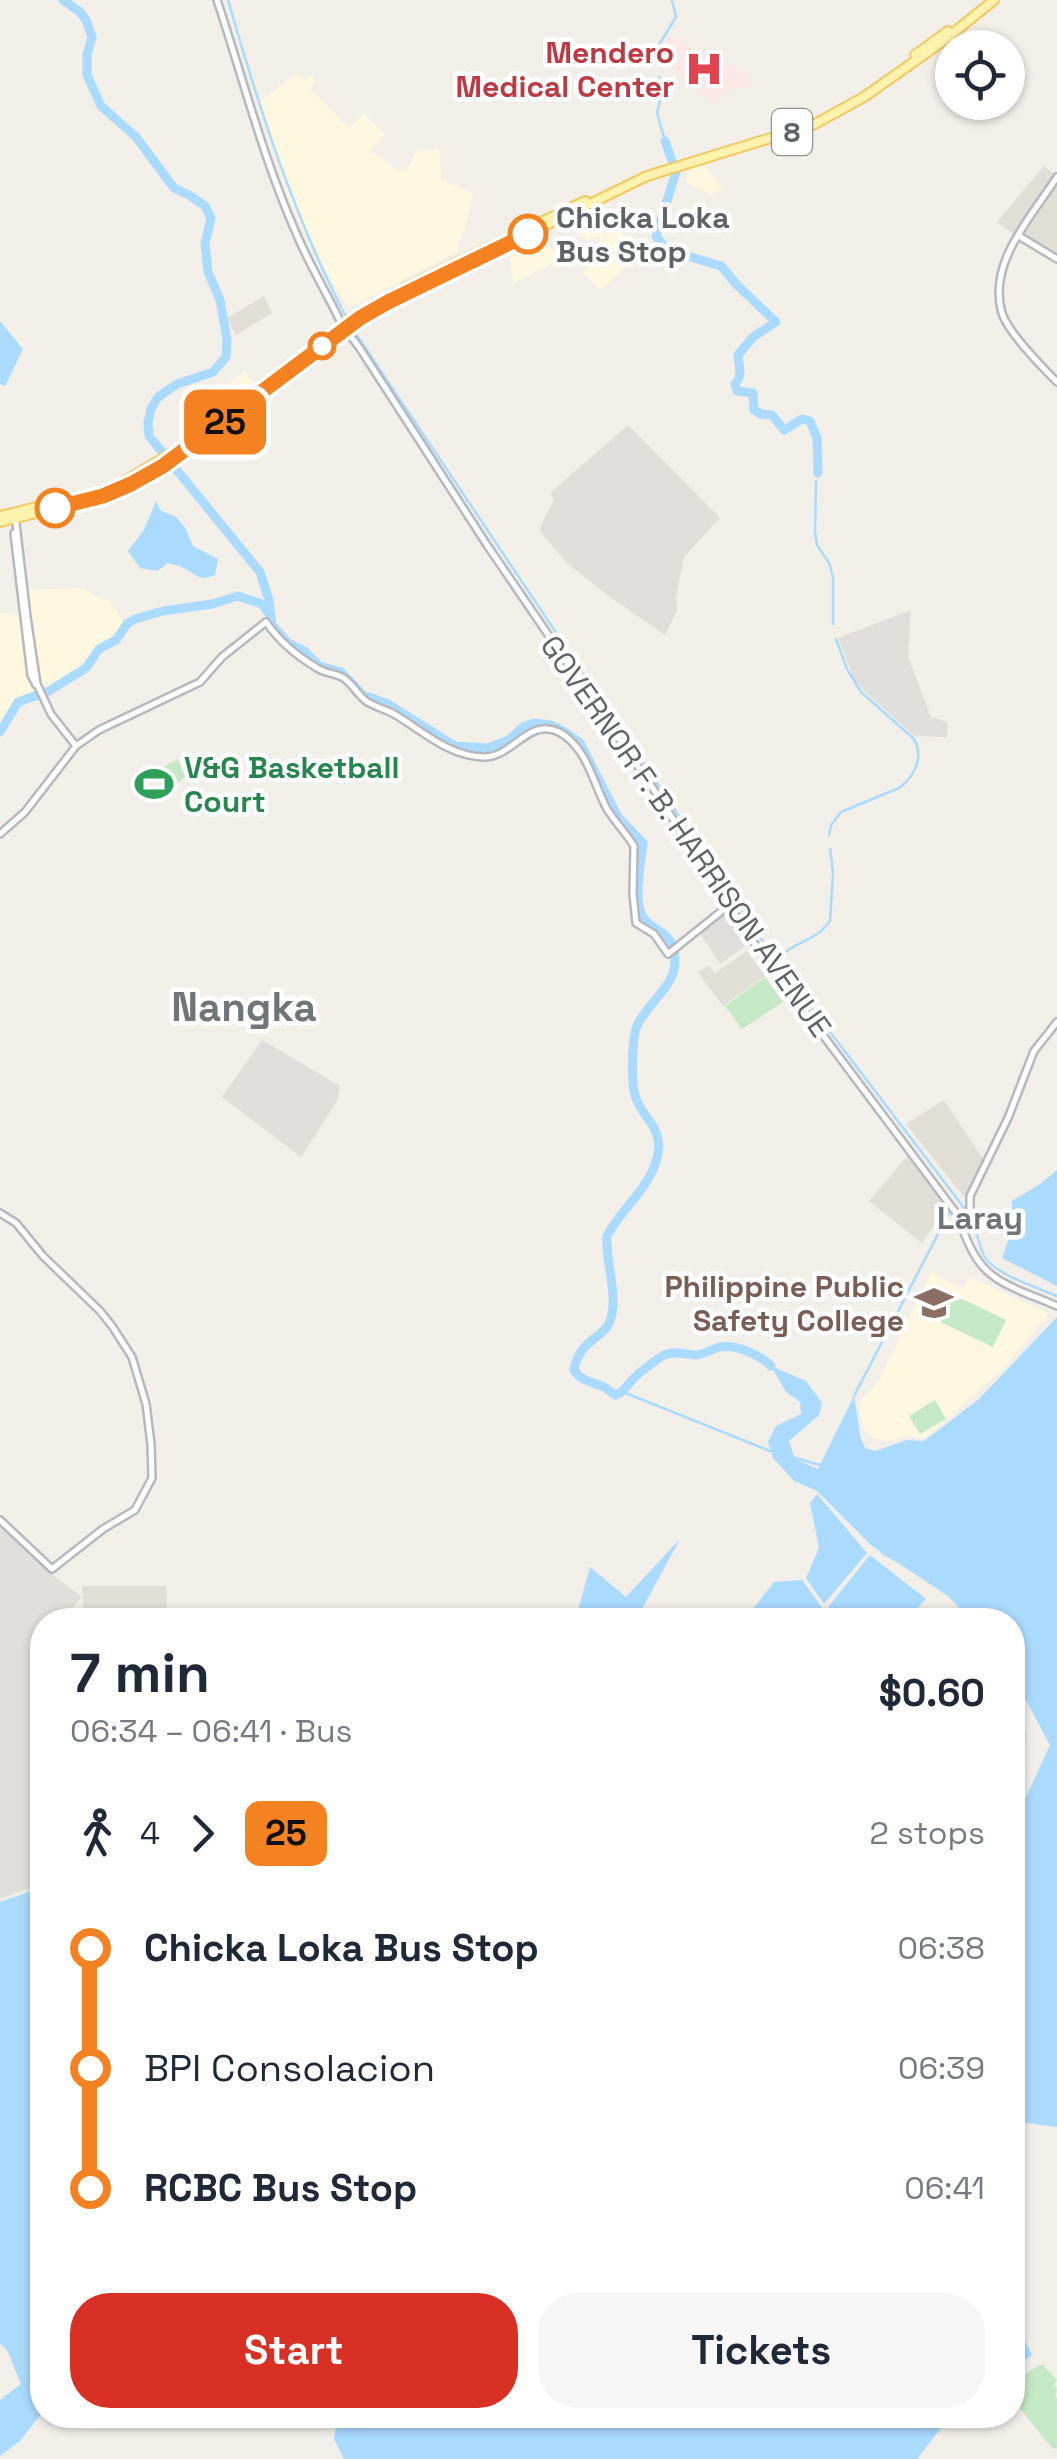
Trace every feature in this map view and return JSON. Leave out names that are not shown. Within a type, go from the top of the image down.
[{"type":"main road","name":"8","points":[[0,519],[103,496],[131,484],[348,324],[461,263],[674,164],[813,125],[837,113],[924,55],[990,0]]},
{"type":"street","name":"GOVERNOR F. B. HARRISON AVENUE","points":[[217,0],[241,81],[297,235],[359,347],[487,546],[772,969],[964,1213],[976,1260],[990,1276],[1057,1306]]},
{"type":"street","points":[[1057,177],[1000,273],[1002,313],[1057,382]]},
{"type":"street","points":[[1019,236],[1057,259]]},
{"type":"street","points":[[14,516],[31,675],[62,730],[76,746]]},
{"type":"street","points":[[0,834],[26,812],[76,746],[99,730],[200,682],[222,657],[266,622],[279,640],[315,667],[342,676],[363,700],[450,750],[494,756],[544,728],[569,738],[583,755],[616,824],[634,846],[636,923],[671,951],[728,906]]},
{"type":"street","points":[[964,1213],[1034,1051],[1057,1022]]},
{"type":"street","points":[[0,1214],[16,1223],[112,1326],[132,1357],[146,1404],[152,1478],[135,1510],[52,1568],[0,1520]]},
{"type":"shaded area","name":"Mendero Medical Center","points":[[668,34],[748,75],[749,84],[720,93],[716,104],[655,55]]},
{"type":"shaded area","points":[[296,74],[305,80],[310,76],[316,80],[310,89],[349,128],[364,113],[385,135],[370,150],[397,170],[407,170],[417,150],[439,150],[441,179],[473,193],[459,251],[348,308],[304,233],[258,103]]},
{"type":"shaded area","points":[[703,163],[722,188],[711,195],[686,182],[689,168]]},
{"type":"shaded area","points":[[1044,166],[1054,174],[1015,235],[997,222]]},
{"type":"shaded area","points":[[1057,180],[1057,257],[1022,235]]},
{"type":"shaded area","points":[[595,207],[604,234],[619,229],[635,259],[601,290],[582,272],[597,263],[600,236],[584,241],[569,218]]},
{"type":"shaded area","points":[[536,234],[562,259],[513,283],[509,248]]},
{"type":"shaded area","points":[[264,296],[272,313],[236,335],[227,318]]},
{"type":"shaded area","points":[[245,371],[256,385],[219,414],[209,400]]},
{"type":"shaded area","points":[[628,425],[720,518],[684,557],[677,611],[665,635],[567,563],[539,530],[554,499],[550,493]]},
{"type":"shaded area","points":[[83,588],[109,600],[125,624],[110,642],[44,691],[27,590]]},
{"type":"shaded area","points":[[911,610],[908,657],[931,717],[948,722],[947,737],[914,736],[864,691],[854,679],[838,638]]},
{"type":"shaded area","points":[[0,613],[21,615],[35,690],[15,699],[0,724]]},
{"type":"shaded area","points":[[725,913],[747,945],[720,964],[699,932]]},
{"type":"shaded area","points":[[747,951],[765,976],[723,1006],[698,973],[708,965],[715,973]]},
{"type":"shaded area","points":[[262,1040],[340,1086],[337,1101],[301,1157],[222,1097]]},
{"type":"shaded area","points":[[944,1100],[984,1160],[964,1197],[906,1124]]},
{"type":"shaded area","points":[[909,1154],[947,1207],[922,1243],[869,1201]]},
{"type":"shaded area","points":[[931,1273],[963,1288],[970,1277],[1048,1313],[1005,1367],[925,1438],[908,1435],[893,1441],[874,1439],[863,1428],[858,1403],[879,1381]]},
{"type":"shaded area","points":[[0,1524],[46,1570],[82,1597],[72,1608],[30,1608],[30,1888],[0,1899]]},
{"type":"shaded area","points":[[82,1586],[166,1586],[166,1608],[83,1608]]},
{"type":"green space","points":[[178,759],[188,776],[168,789],[156,771]]},
{"type":"green space","points":[[765,977],[783,1002],[742,1029],[725,1006]]},
{"type":"green space","points":[[954,1295],[1006,1320],[993,1347],[940,1322]]},
{"type":"green space","points":[[935,1400],[946,1419],[920,1434],[909,1416]]},
{"type":"green space","points":[[1043,2365],[1057,2380],[1057,2449],[1025,2415],[1025,2374]]},
{"type":"water","points":[[0,321],[23,349],[5,386],[0,384]]},
{"type":"water","points":[[156,501],[160,510],[176,517],[186,529],[193,546],[218,559],[215,575],[201,577],[168,563],[157,571],[140,568],[128,551],[144,530]]},
{"type":"water","points":[[1057,1170],[1057,1286],[1002,1258],[1012,1230],[1012,1201]]},
{"type":"water","points":[[1057,1317],[1057,2127],[1025,2123],[1025,1799],[1050,1745],[1025,1698],[1025,1608],[959,1608],[948,1596],[872,1546],[817,1491],[794,1481],[773,1458],[768,1442],[776,1426],[801,1414],[800,1402],[786,1392],[771,1366],[806,1381],[822,1403],[819,1415],[789,1441],[795,1459],[818,1469],[854,1396],[861,1439],[865,1448],[875,1451],[907,1440],[924,1441],[979,1399]]},
{"type":"water","points":[[817,1494],[867,1553],[824,1604],[806,1578],[819,1548],[810,1503]]},
{"type":"water","points":[[680,1539],[643,1608],[579,1608],[590,1567],[626,1597]]},
{"type":"water","points":[[870,1555],[926,1599],[917,1608],[828,1607]]},
{"type":"water","points":[[802,1580],[822,1608],[753,1608],[774,1582]]},
{"type":"water","points":[[30,1891],[30,2428],[0,2456],[0,2400],[21,2384],[7,2350],[0,2344],[0,1902]]},
{"type":"water","points":[[1025,2341],[1032,2355],[1025,2360]]},
{"type":"water","points":[[336,2428],[941,2428],[917,2459],[344,2459],[334,2439]]},
{"type":"waterway","points":[[63,0],[86,20],[92,37],[87,75],[101,106],[136,137],[174,188],[205,206],[211,218],[205,244],[208,272],[220,300],[226,357],[213,372],[177,384],[158,397],[151,409],[149,436],[260,572],[272,625],[288,643],[304,651],[319,666],[341,672],[363,695],[388,704],[455,746],[488,748],[534,723],[563,731],[580,743],[618,817],[643,843],[639,906],[649,924],[672,944],[675,964],[668,983],[637,1026],[633,1050],[635,1095],[655,1130],[659,1147],[648,1179],[607,1236],[611,1318],[604,1331],[581,1351],[574,1370],[616,1395],[668,1354],[697,1355],[733,1347],[754,1354],[771,1366]]},
{"type":"waterway","points":[[228,0],[279,162],[346,317]]},
{"type":"waterway","points":[[654,53],[676,17],[672,0]]},
{"type":"waterway","points":[[659,77],[663,88],[657,113],[665,141]]},
{"type":"waterway","points":[[665,141],[676,172],[656,236],[667,250],[721,266],[776,322],[753,337],[738,355],[740,374],[735,384],[737,391],[753,393],[754,410],[772,415],[784,430],[802,419],[810,421],[817,438],[818,473]]},
{"type":"waterway","points":[[352,328],[776,961],[971,1217],[989,1263],[1057,1296]]},
{"type":"waterway","points":[[816,481],[815,532],[833,577],[833,624]]},
{"type":"waterway","points":[[0,732],[18,702],[49,691],[86,668],[99,649],[116,640],[135,619],[238,596],[262,604],[270,615]]},
{"type":"waterway","points":[[829,835],[841,812],[905,783],[916,766],[918,753],[914,739],[861,692],[836,639]]},
{"type":"waterway","points":[[778,959],[819,933],[830,921],[830,849]]},
{"type":"waterway","points":[[854,1396],[950,1211]]},
{"type":"waterway","points":[[623,1392],[770,1451]]},
{"type":"waterway","points":[[792,1457],[823,1466]]},
{"type":"waterway","points":[[881,1551],[899,1562]]},
{"type":"bus line","name":"25","points":[[55,508],[103,496],[156,470],[188,450],[360,318],[528,234]]},
{"type":"place","name":"Mendero Medical Center","points":[[704,69]]},
{"type":"place","name":"Chicka Loka Bus Stop","points":[[528,234]]},
{"type":"place","name":"V&G Basketball Court","points":[[154,784]]},
{"type":"place","name":"Philippine Public Safety College","points":[[934,1303]]},
{"type":"district","name":"Nangka","points":[[244,1007]]},
{"type":"district","name":"Laray","points":[[980,1218]]}]
